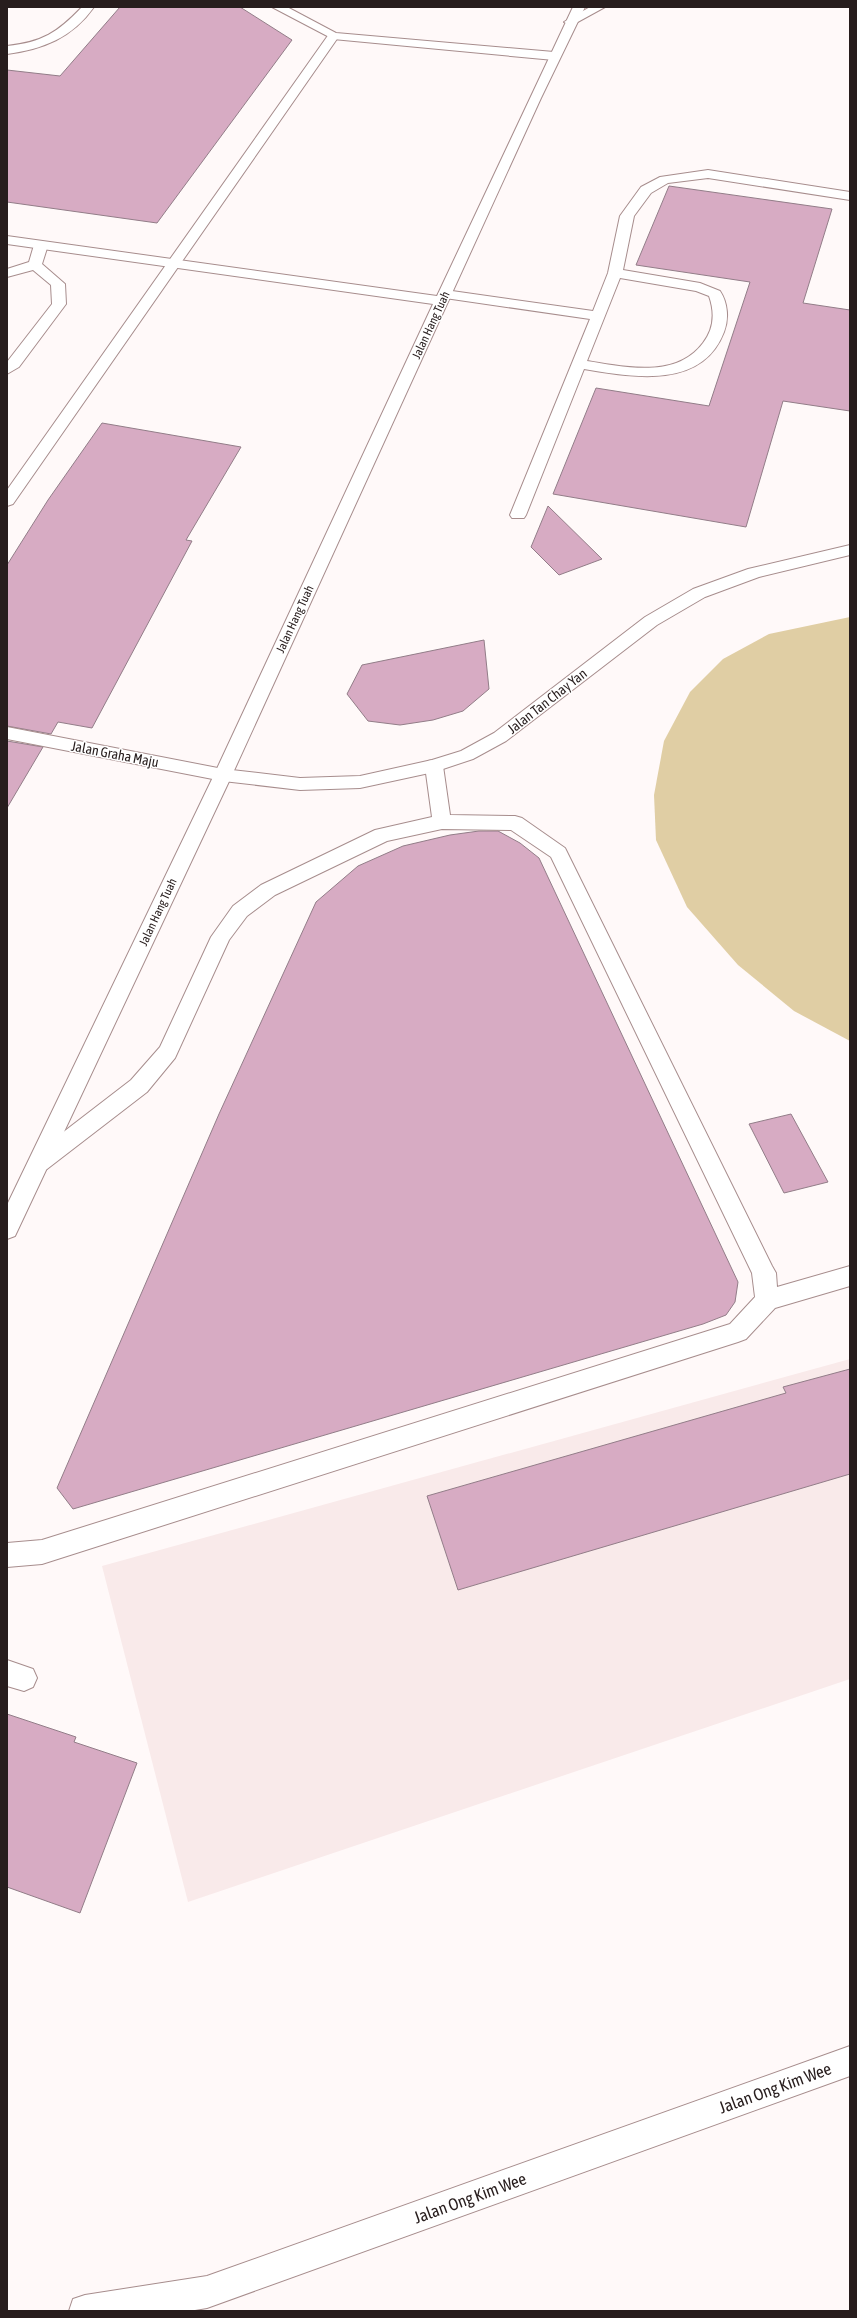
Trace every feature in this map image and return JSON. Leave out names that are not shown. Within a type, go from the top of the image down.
[{"type":"main road","points":[[7,50],[37,46],[64,32],[88,7]]},
{"type":"main road","points":[[278,7],[334,36],[554,56]]},
{"type":"main road","name":"Jalan Hang Tuah","points":[[7,1229],[223,775],[554,56],[578,7]]},
{"type":"main road","points":[[570,22],[599,7]]},
{"type":"main road","points":[[7,502],[334,36]]},
{"type":"main road","points":[[518,515],[615,273],[627,216],[646,190],[665,180],[708,174],[850,196]]},
{"type":"main road","points":[[7,240],[176,263],[598,316]]},
{"type":"main road","points":[[35,265],[40,245]]},
{"type":"main road","points":[[7,272],[35,265]]},
{"type":"main road","points":[[7,370],[14,364],[58,304],[58,284],[35,265]]},
{"type":"main road","points":[[579,364],[649,374],[683,367],[706,352],[717,332],[722,312],[715,294],[700,287],[615,273]]},
{"type":"main road","name":"Jalan Tan Chay Yan","points":[[223,775],[300,784],[360,782],[434,766],[467,755],[500,737],[651,621],[699,593],[754,573],[850,550]]},
{"type":"main road","name":"Jalan Graha Maju","points":[[7,733],[223,775]]},
{"type":"main road","points":[[434,766],[442,822]]},
{"type":"main road","points":[[38,1163],[139,1086],[168,1052],[221,937],[240,911],[268,890],[382,835],[442,822],[515,823],[558,853],[764,1273],[767,1300]]},
{"type":"main road","points":[[7,1555],[20,1556],[42,1552],[738,1332],[767,1300],[850,1276]]},
{"type":"main road","name":"Jalan Ong Kim Wee","points":[[85,2311],[207,2292],[850,2061]]},
{"type":"shaded area","points":[[850,617],[850,1041],[794,1011],[738,965],[687,907],[656,840],[654,795],[664,741],[690,692],[723,659],[769,634]]},
{"type":"shaded area","points":[[850,1359],[850,1679],[188,1902],[102,1566]]},
{"type":"building","points":[[120,7],[240,7],[292,40],[157,223],[7,202],[7,70],[60,76]]},
{"type":"building","points":[[669,186],[832,209],[803,303],[850,310],[850,411],[783,401],[746,527],[553,494],[596,388],[709,406],[750,282],[636,265]]},
{"type":"building","points":[[102,423],[241,447],[186,540],[192,541],[92,728],[58,722],[51,734],[7,726],[7,565],[48,500]]},
{"type":"building","points":[[548,506],[602,559],[559,575],[531,547]]},
{"type":"building","points":[[484,640],[489,689],[463,711],[433,720],[400,725],[368,721],[347,694],[362,665]]},
{"type":"building","points":[[7,741],[43,747],[7,808]]},
{"type":"building","points":[[479,831],[498,831],[520,843],[539,858],[738,1282],[735,1302],[726,1315],[703,1324],[73,1509],[57,1488],[219,1114],[316,902],[358,866],[403,846],[450,835]]},
{"type":"building","points":[[791,1114],[828,1182],[784,1193],[749,1124]]},
{"type":"building","points":[[850,1369],[850,1474],[458,1590],[427,1496],[786,1393],[783,1387]]},
{"type":"building","points":[[7,1714],[76,1737],[74,1742],[137,1763],[80,1913],[7,1887]]}]
